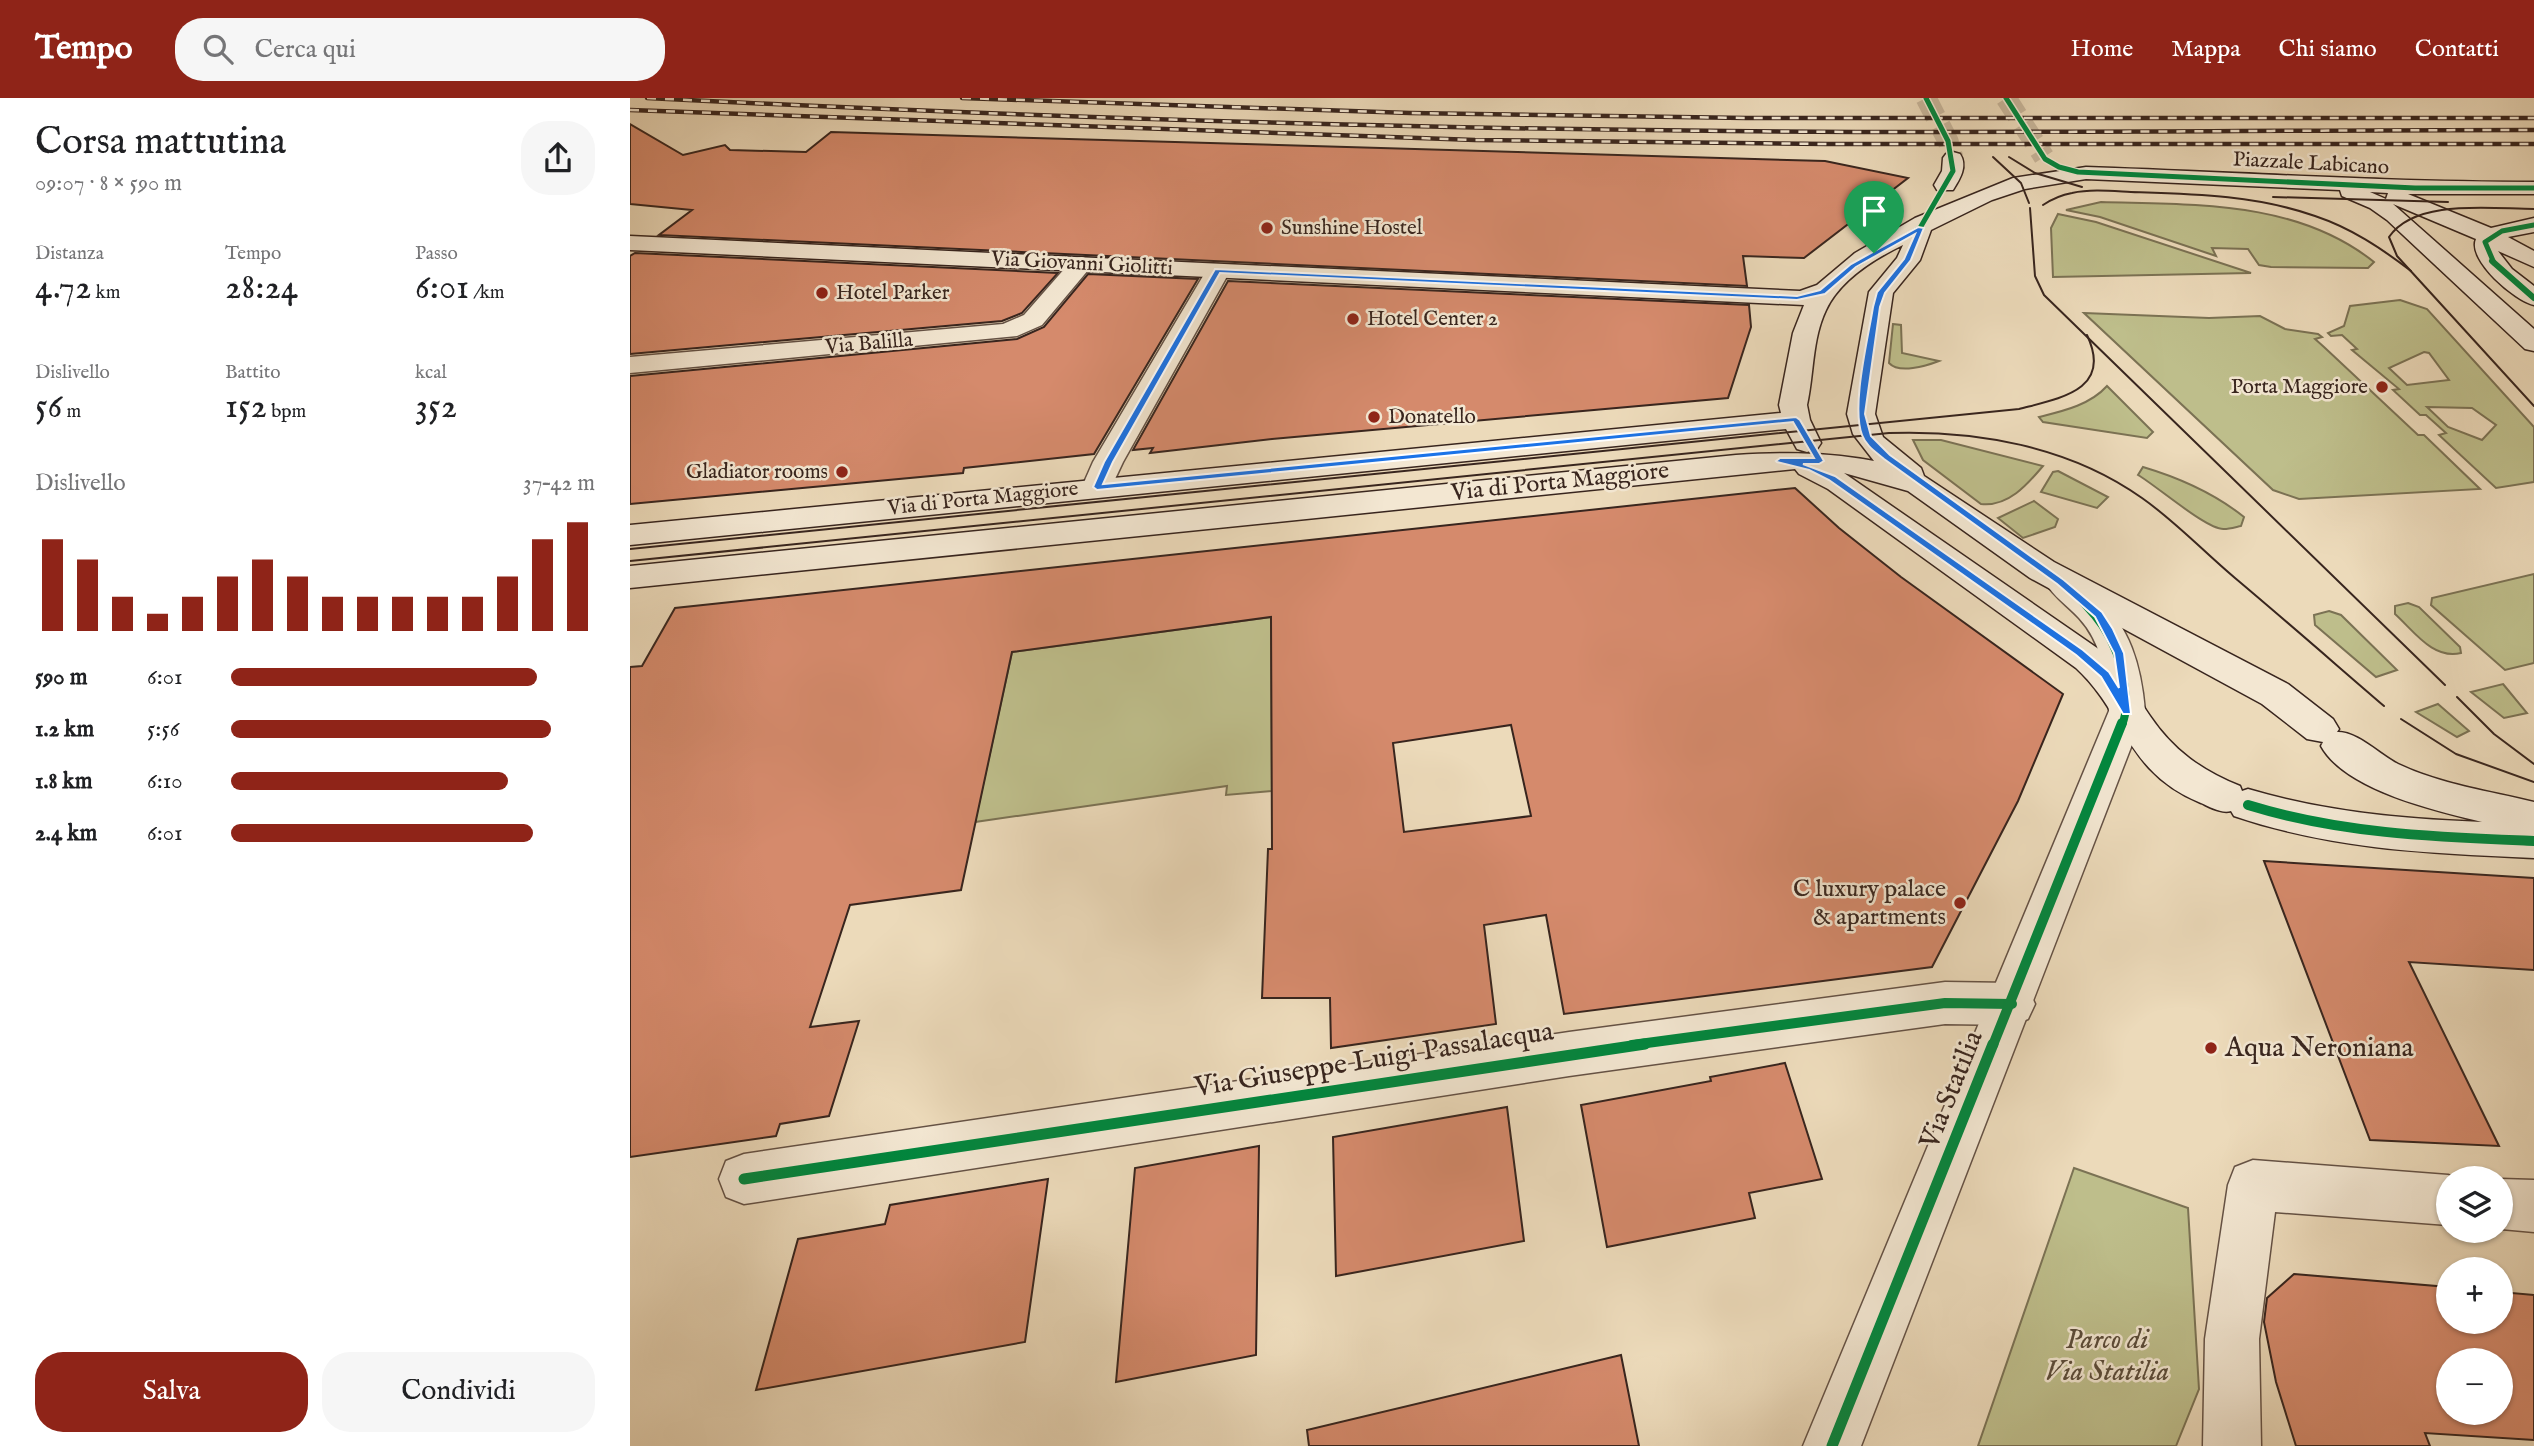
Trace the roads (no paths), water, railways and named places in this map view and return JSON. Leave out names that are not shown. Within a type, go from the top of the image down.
[{"type":"main road","points":[[1953,158],[1954,171],[1920,228],[1908,260],[1881,292],[1861,414],[1863,425],[1872,444],[2085,602],[2108,629],[2119,653],[2127,711]]},
{"type":"main road","points":[[2044,158],[2060,167],[2085,173]]},
{"type":"main road","name":"Piazzale Labicano","points":[[1825,290],[1865,257],[1987,196],[2021,183],[2085,173],[2439,188],[2534,188]]},
{"type":"main road","name":"Piazzale Labicano","points":[[2328,183],[2369,190],[2406,201],[2491,236],[2534,260]]},
{"type":"main road","name":"Piazzale Labicano","points":[[2328,183],[2390,210],[2534,343]]},
{"type":"main road","points":[[2534,225],[2510,228],[2491,236],[2485,243],[2489,257],[2534,298]]},
{"type":"main road","name":"Via Giovanni Giolitti","points":[[630,243],[1789,298],[1814,295],[1825,290]]},
{"type":"main road","name":"Via Balilla","points":[[630,365],[1008,331],[1034,320],[1081,264]]},
{"type":"main road","points":[[1097,487],[1108,462],[1218,271]]},
{"type":"main road","points":[[1825,290],[1812,313],[1793,405],[1796,420],[1829,472],[2088,659],[2105,675],[2148,744],[2169,766],[2192,783],[2237,801],[2282,817],[2329,828],[2534,841]]},
{"type":"main road","name":"Via di Porta Maggiore","points":[[630,535],[1796,420]]},
{"type":"main road","name":"Via di Porta Maggiore","points":[[630,577],[1780,461],[1829,472],[1880,471],[1934,492]]},
{"type":"main road","points":[[2061,582],[2276,694],[2364,766],[2412,788],[2534,818]]},
{"type":"main road","name":"Via Statilia","points":[[1832,1446],[2127,711]]},
{"type":"main road","name":"Via Giuseppe Luigi Passalacqua","points":[[744,1179],[1583,1052],[1945,1003],[2012,1003]]},
{"type":"main road","points":[[2232,1446],[2232,1339],[2253,1185],[2436,1199]]},
{"type":"main road","points":[[2513,1205],[2534,1206]]},
{"type":"tunnel","points":[[1926,98],[1948,141],[1953,158]]},
{"type":"tunnel","points":[[2006,98],[2044,157]]},
{"type":"tram line","points":[[1993,157],[2021,183],[2029,203]]},
{"type":"tram line","points":[[2009,157],[2035,173],[2082,187]]},
{"type":"tram line","points":[[2043,205],[2064,195],[2094,191],[2200,195],[2270,204],[2341,226],[2410,270]]},
{"type":"tram line","points":[[2273,197],[2448,202]]},
{"type":"tram line","points":[[2030,208],[2035,276],[2044,295],[2088,338]]},
{"type":"tram line","points":[[2410,270],[2397,256],[2389,237],[2401,225],[2417,216],[2456,208],[2534,209]]},
{"type":"tram line","points":[[2410,270],[2534,406]]},
{"type":"tram line","points":[[630,549],[2019,409],[2066,395],[2088,380],[2093,368],[2093,354],[2088,338]]},
{"type":"tram line","points":[[2088,338],[2445,685]]},
{"type":"tram line","points":[[630,561],[1889,433],[1955,435],[2021,445],[2053,454],[2114,480],[2178,527],[2384,706]]},
{"type":"tram line","points":[[2457,697],[2494,734],[2534,764]]},
{"type":"tram line","points":[[2401,719],[2456,754],[2534,782]]},
{"type":"railway","points":[[647,98],[1187,120],[1457,127],[1929,132],[2534,130]]},
{"type":"railway","points":[[962,98],[1410,113],[1746,118],[2534,118]]},
{"type":"railway","points":[[630,110],[1475,140],[1827,144],[2534,144]]},
{"type":"place","name":"Sunshine Hostel","points":[[1267,228]]},
{"type":"place","name":"Hotel Parker","points":[[822,293]]},
{"type":"place","name":"Hotel Center 2","points":[[1353,319]]},
{"type":"place","name":"Porta Maggiore","points":[[2382,387]]},
{"type":"place","name":"Donatello","points":[[1374,417]]},
{"type":"place","name":"Gladiator rooms","points":[[842,472]]},
{"type":"place","name":"C luxury palace & apartments","points":[[1960,903]]},
{"type":"place","name":"Aqua Neroniana","points":[[2211,1048]]},
{"type":"park label","name":"Parco di Via Statilia","points":[[2107,1356]]}]
